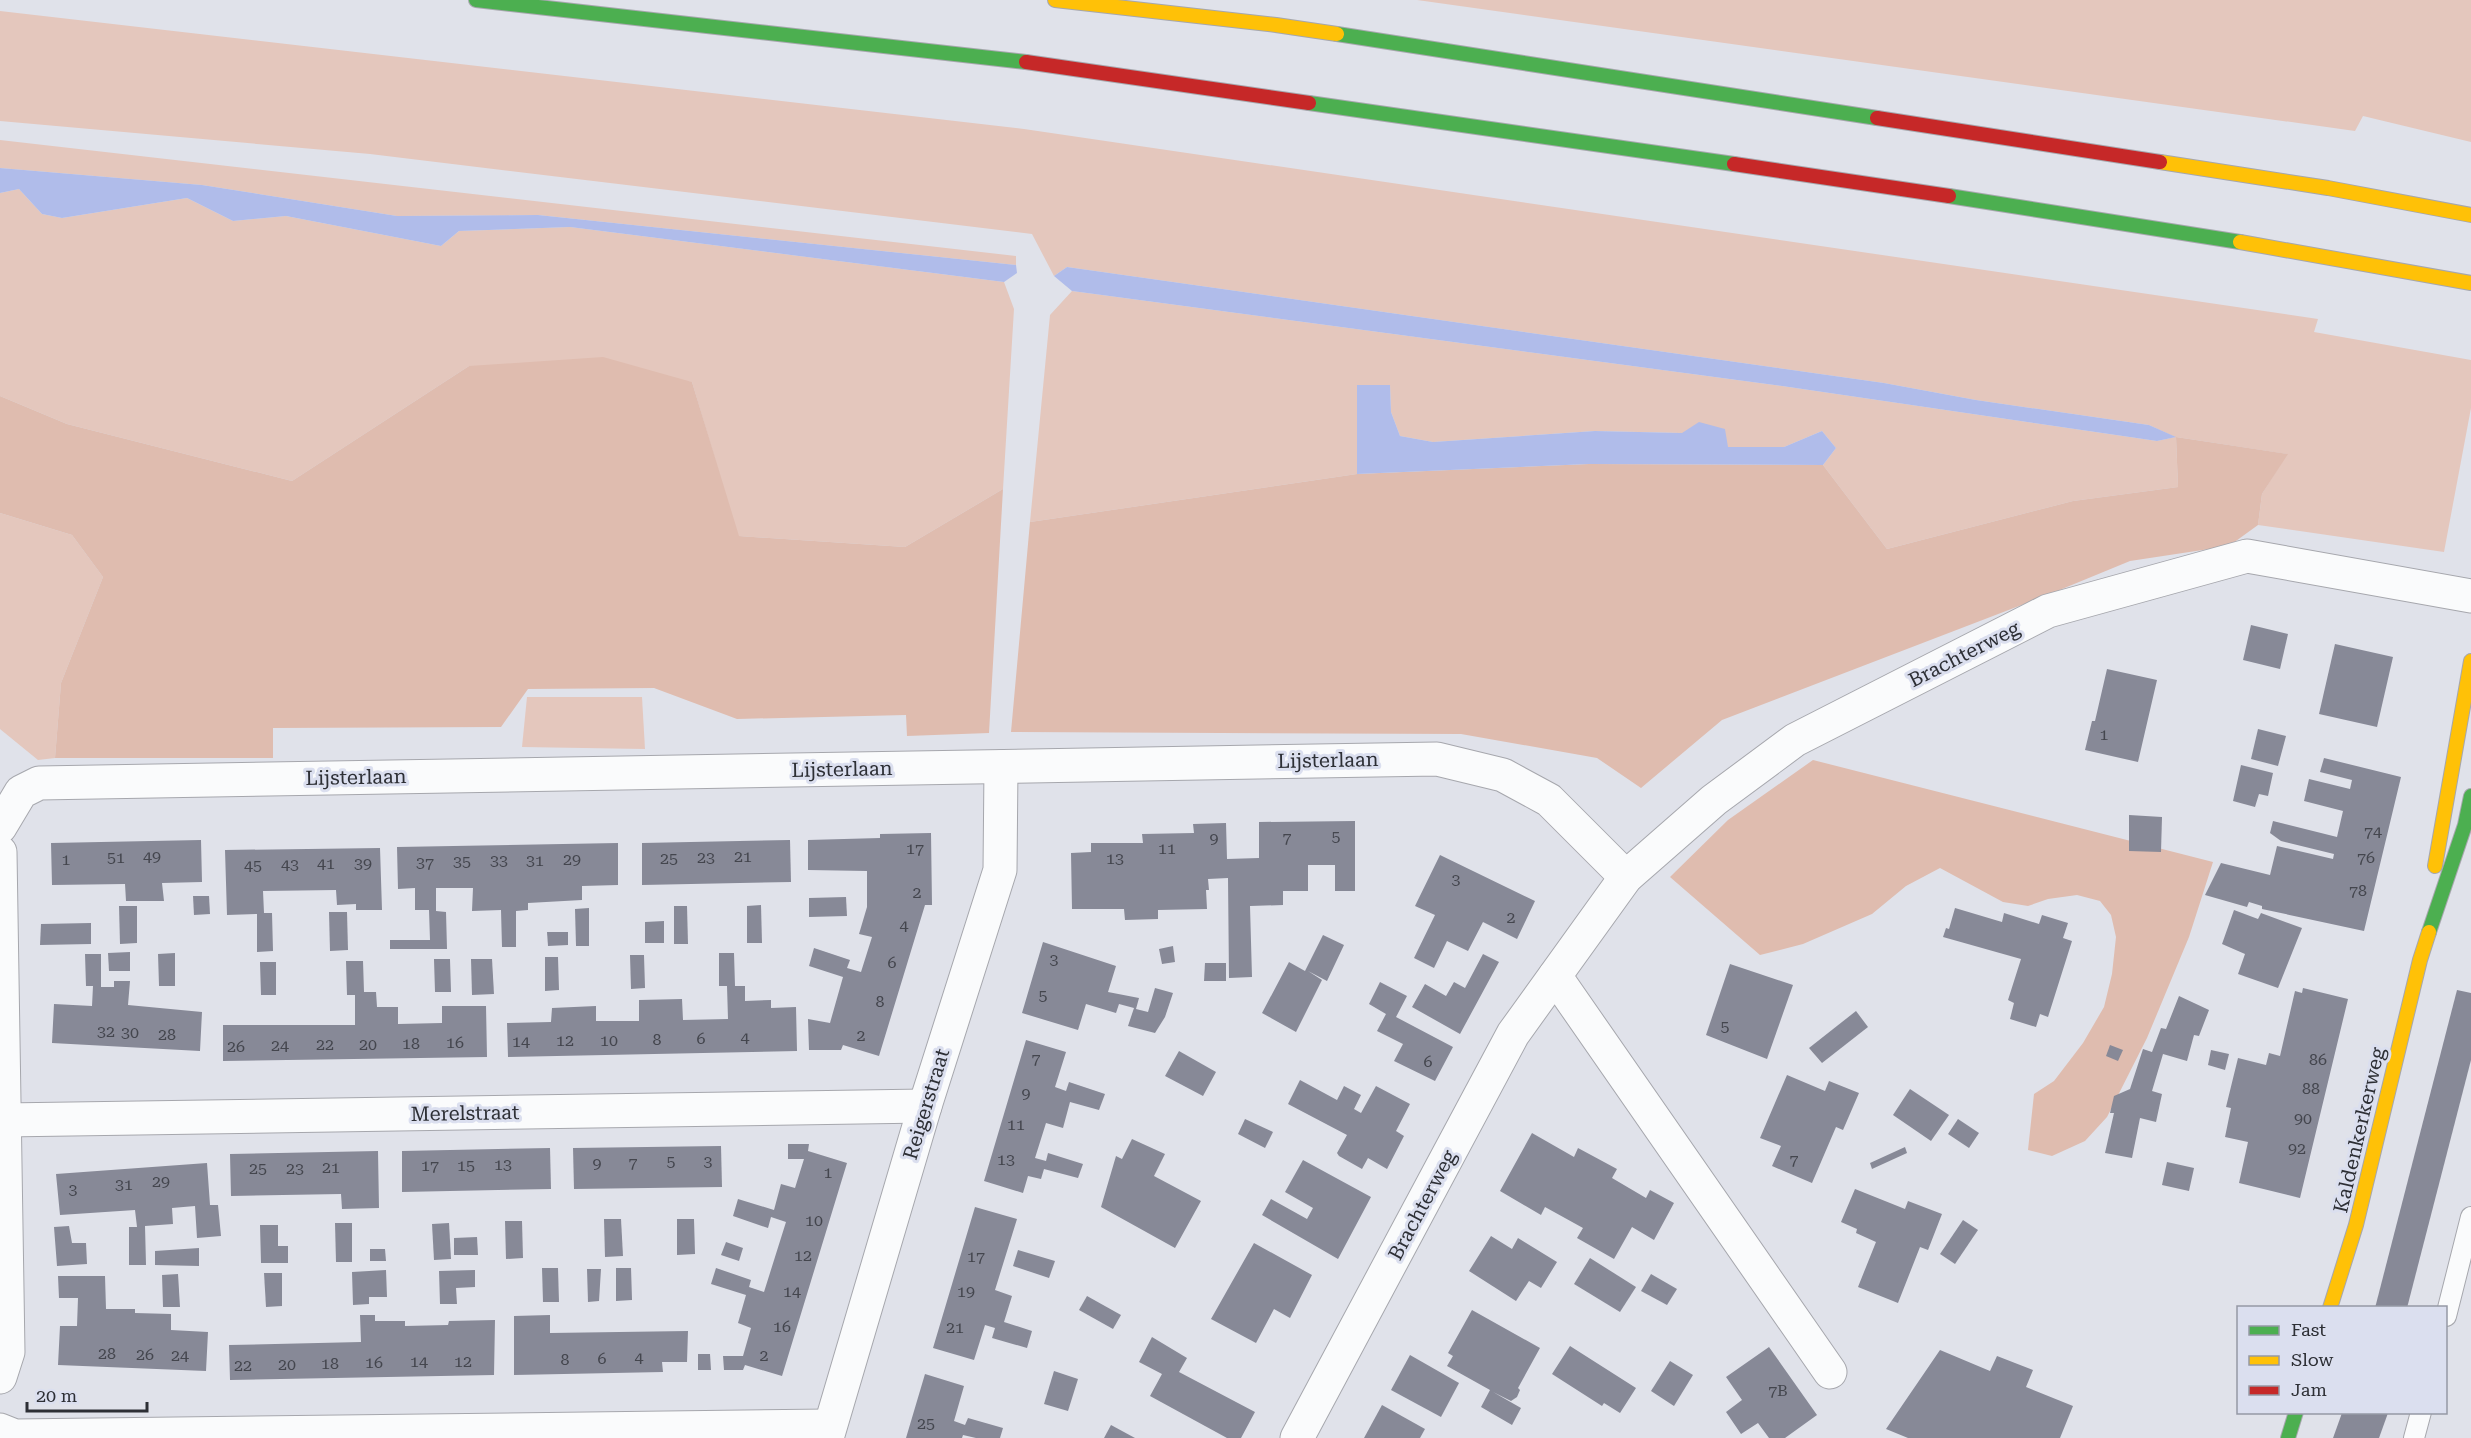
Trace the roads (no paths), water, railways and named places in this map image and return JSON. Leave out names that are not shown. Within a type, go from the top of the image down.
[{"type":"main road","points":[[476,0],[982,56],[1847,180],[2323,255],[2471,283]]},
{"type":"main road","points":[[1055,0],[1276,25],[2328,188],[2471,215]]},
{"type":"main road","name":"Kaldenkerkerweg","points":[[2331,1306],[2356,1226],[2420,960],[2442,819],[2471,662]]},
{"type":"main road","name":"Kaldenkerkerweg","points":[[2420,960],[2465,825],[2471,796]]},
{"type":"main road","points":[[2288,1438],[2296,1414]]},
{"type":"street","name":"Brachterweg","points":[[1297,1438],[1513,1034],[1626,877],[1714,800],[1796,740],[2048,611],[2247,555],[2471,596]]},
{"type":"street","name":"Lijsterlaan","points":[[0,827],[21,792],[39,783],[1437,759],[1503,775],[1549,800],[1626,877]]},
{"type":"street","name":"Reigerstraat","points":[[828,1432],[925,1106],[999,870],[1001,767]]},
{"type":"street","points":[[0,852],[8,1352],[0,1377]]},
{"type":"street","points":[[1555,976],[1830,1372]]},
{"type":"street","name":"Merelstraat","points":[[4,1120],[925,1106]]},
{"type":"street","points":[[0,1430],[15,1436],[828,1432]]},
{"type":"lane","points":[[2447,1308],[2471,1217]]},
{"type":"lane","points":[[2414,1438],[2421,1414]]},
{"type":"water","points":[[0,168],[202,185],[397,216],[538,215],[1016,265],[1017,273],[1004,282],[570,227],[459,231],[441,246],[286,216],[233,221],[187,198],[62,218],[42,214],[19,189],[0,193]]},
{"type":"water","points":[[1067,267],[1884,383],[1976,400],[2149,425],[2176,437],[2157,441],[1782,386],[1072,291],[1054,276]]},
{"type":"water","points":[[1357,385],[1390,385],[1391,412],[1400,436],[1433,442],[1595,431],[1682,433],[1699,422],[1725,429],[1728,447],[1784,447],[1822,431],[1836,448],[1823,465],[1589,464],[1357,474]]}]
